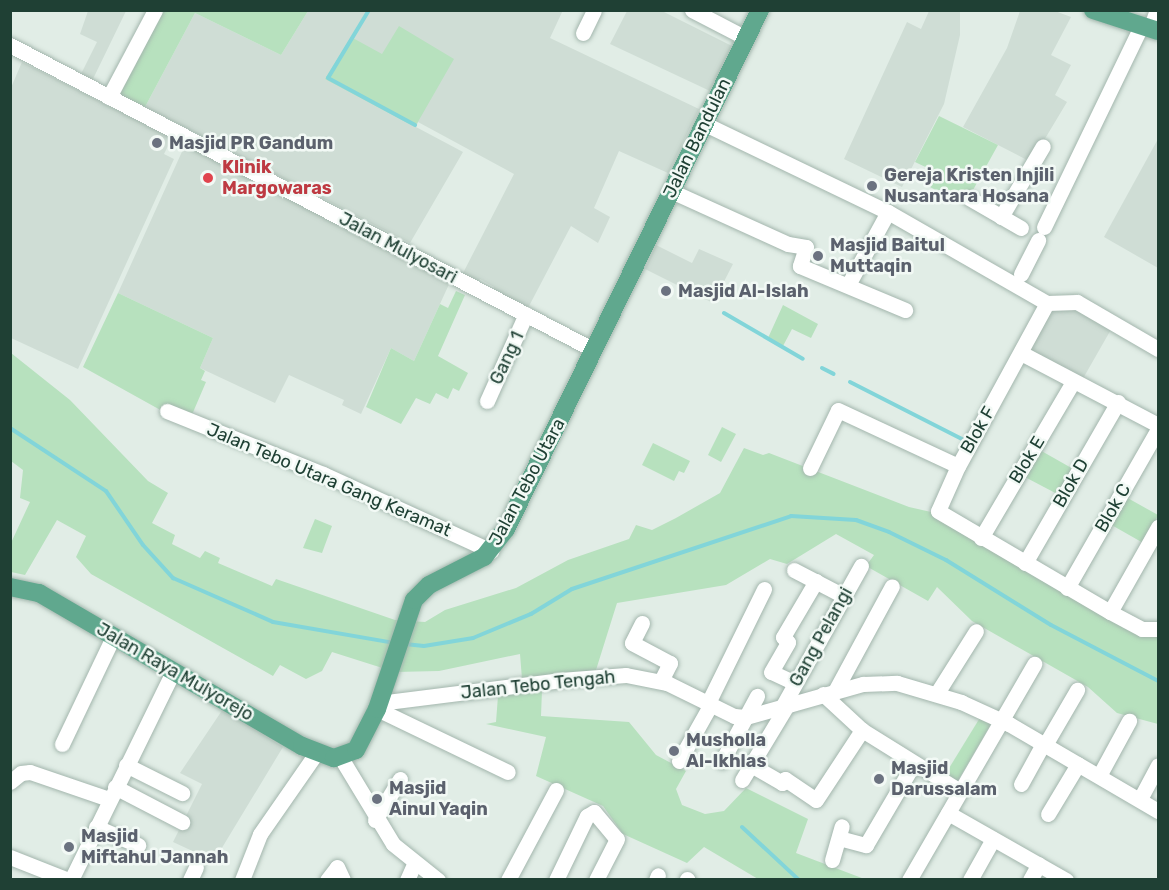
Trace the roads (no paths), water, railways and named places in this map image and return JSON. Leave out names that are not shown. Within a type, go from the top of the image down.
[{"type":"main road","name":"Jalan Bandulan","points":[[635,266],[760,10]]},
{"type":"main road","points":[[1096,11],[1150,29]]},
{"type":"main road","name":"Jalan Tebo Utara","points":[[340,758],[362,742],[378,706],[410,609],[429,585],[491,551],[513,516],[635,266]]},
{"type":"main road","name":"Jalan Raya Mulyorejo","points":[[10,587],[39,593],[173,672],[317,752],[340,758]]},
{"type":"street","points":[[110,97],[155,10]]},
{"type":"street","points":[[583,33],[594,10]]},
{"type":"street","points":[[692,10],[746,38]]},
{"type":"street","points":[[1018,280],[1150,29],[1156,10]]},
{"type":"street","name":"Jalan Mulyosari","points":[[10,45],[594,350]]},
{"type":"street","points":[[705,124],[888,212],[1018,280],[1047,303],[1077,303],[1158,349]]},
{"type":"street","points":[[1001,217],[1043,146]]},
{"type":"street","points":[[671,191],[788,244],[806,247],[800,266],[905,310]]},
{"type":"street","points":[[969,198],[1021,228]]},
{"type":"street","points":[[849,285],[888,212]]},
{"type":"street","name":"Blok F","points":[[981,538],[941,515],[938,508],[958,466],[1047,303]]},
{"type":"street","name":"Gang 1","points":[[487,401],[526,314]]},
{"type":"street","points":[[1021,353],[1158,425]]},
{"type":"street","name":"Blok E","points":[[981,538],[1073,381]]},
{"type":"street","name":"Blok D","points":[[1025,563],[1118,402]]},
{"type":"street","points":[[810,468],[838,410],[958,466]]},
{"type":"street","name":"Jalan Tebo Utara Gang Keramat","points":[[167,411],[323,474],[491,551]]},
{"type":"street","name":"Blok C","points":[[1067,588],[1158,429]]},
{"type":"street","points":[[1110,612],[1158,527]]},
{"type":"street","points":[[981,538],[1142,629],[1158,630]]},
{"type":"street","name":"Gang Pelangi","points":[[742,780],[861,566]]},
{"type":"street","points":[[794,570],[844,596]]},
{"type":"street","points":[[795,683],[771,672],[788,642],[783,637],[816,581]]},
{"type":"street","points":[[829,693],[892,586]]},
{"type":"street","points":[[680,760],[764,589]]},
{"type":"street","points":[[642,623],[632,643],[670,663],[661,681]]},
{"type":"street","points":[[937,693],[976,631]]},
{"type":"street","points":[[62,744],[113,637]]},
{"type":"street","points":[[909,879],[1034,664]]},
{"type":"street","points":[[10,856],[69,879],[173,672]]},
{"type":"street","name":"Jalan Tebo Tengah","points":[[378,706],[590,677],[626,675],[661,681],[734,716],[747,717]]},
{"type":"street","points":[[747,717],[829,693],[885,682],[937,693],[1001,720],[1158,811]]},
{"type":"street","points":[[1021,784],[1077,690]]},
{"type":"street","points":[[829,693],[862,730],[913,765],[960,791]]},
{"type":"street","points":[[722,761],[757,696]]},
{"type":"street","points":[[378,706],[508,771]]},
{"type":"street","points":[[1099,776],[1129,721]]},
{"type":"street","points":[[751,765],[782,783],[785,780],[816,800],[862,730]]},
{"type":"street","points":[[242,879],[260,834],[317,752]]},
{"type":"street","points":[[340,758],[375,820],[414,864],[438,879]]},
{"type":"street","points":[[1048,814],[1078,764]]},
{"type":"street","points":[[126,765],[182,793]]},
{"type":"street","points":[[832,860],[841,832],[866,845],[913,765]]},
{"type":"street","points":[[1140,799],[1158,765]]},
{"type":"street","points":[[10,782],[21,773],[30,772],[112,793],[182,822]]},
{"type":"street","points":[[375,820],[400,779]]},
{"type":"street","points":[[508,879],[556,790]]},
{"type":"street","points":[[556,879],[587,816],[594,812],[617,839],[596,879]]},
{"type":"street","points":[[948,813],[1066,879]]},
{"type":"street","points":[[96,827],[138,845]]},
{"type":"street","points":[[970,879],[993,839]]},
{"type":"street","points":[[407,879],[414,864]]},
{"type":"street","points":[[1030,879],[1039,864]]},
{"type":"street","points":[[327,879],[337,867],[343,879]]},
{"type":"waterway","points":[[369,10],[328,78],[415,125]]},
{"type":"waterway","points":[[724,313],[803,359]]},
{"type":"waterway","points":[[822,368],[834,374]]},
{"type":"waterway","points":[[850,382],[966,441]]},
{"type":"waterway","points":[[10,428],[106,491],[143,545],[173,578],[273,622],[395,643]]},
{"type":"waterway","points":[[405,644],[424,646],[473,638],[531,614],[572,589],[791,516],[856,520],[889,532],[946,560],[1051,625],[1158,681]]},
{"type":"waterway","points":[[742,827],[799,880]]},
{"type":"place","name":"Masjid PR Gandum","points":[[157,143]]},
{"type":"place","name":"Klinik Margowaras","points":[[208,178]]},
{"type":"place","name":"Gereja Kristen Injili Nusantara Hosana","points":[[872,186]]},
{"type":"place","name":"Masjid Baitul Muttaqin","points":[[818,256]]},
{"type":"place","name":"Masjid Al-Islah","points":[[666,291]]},
{"type":"place","name":"Musholla Al-Ikhlas","points":[[674,751]]},
{"type":"place","name":"Masjid Darussalam","points":[[879,779]]},
{"type":"place","name":"Masjid Ainul Yaqin","points":[[377,799]]},
{"type":"place","name":"Masjid Miftahul Jannah","points":[[69,847]]}]
